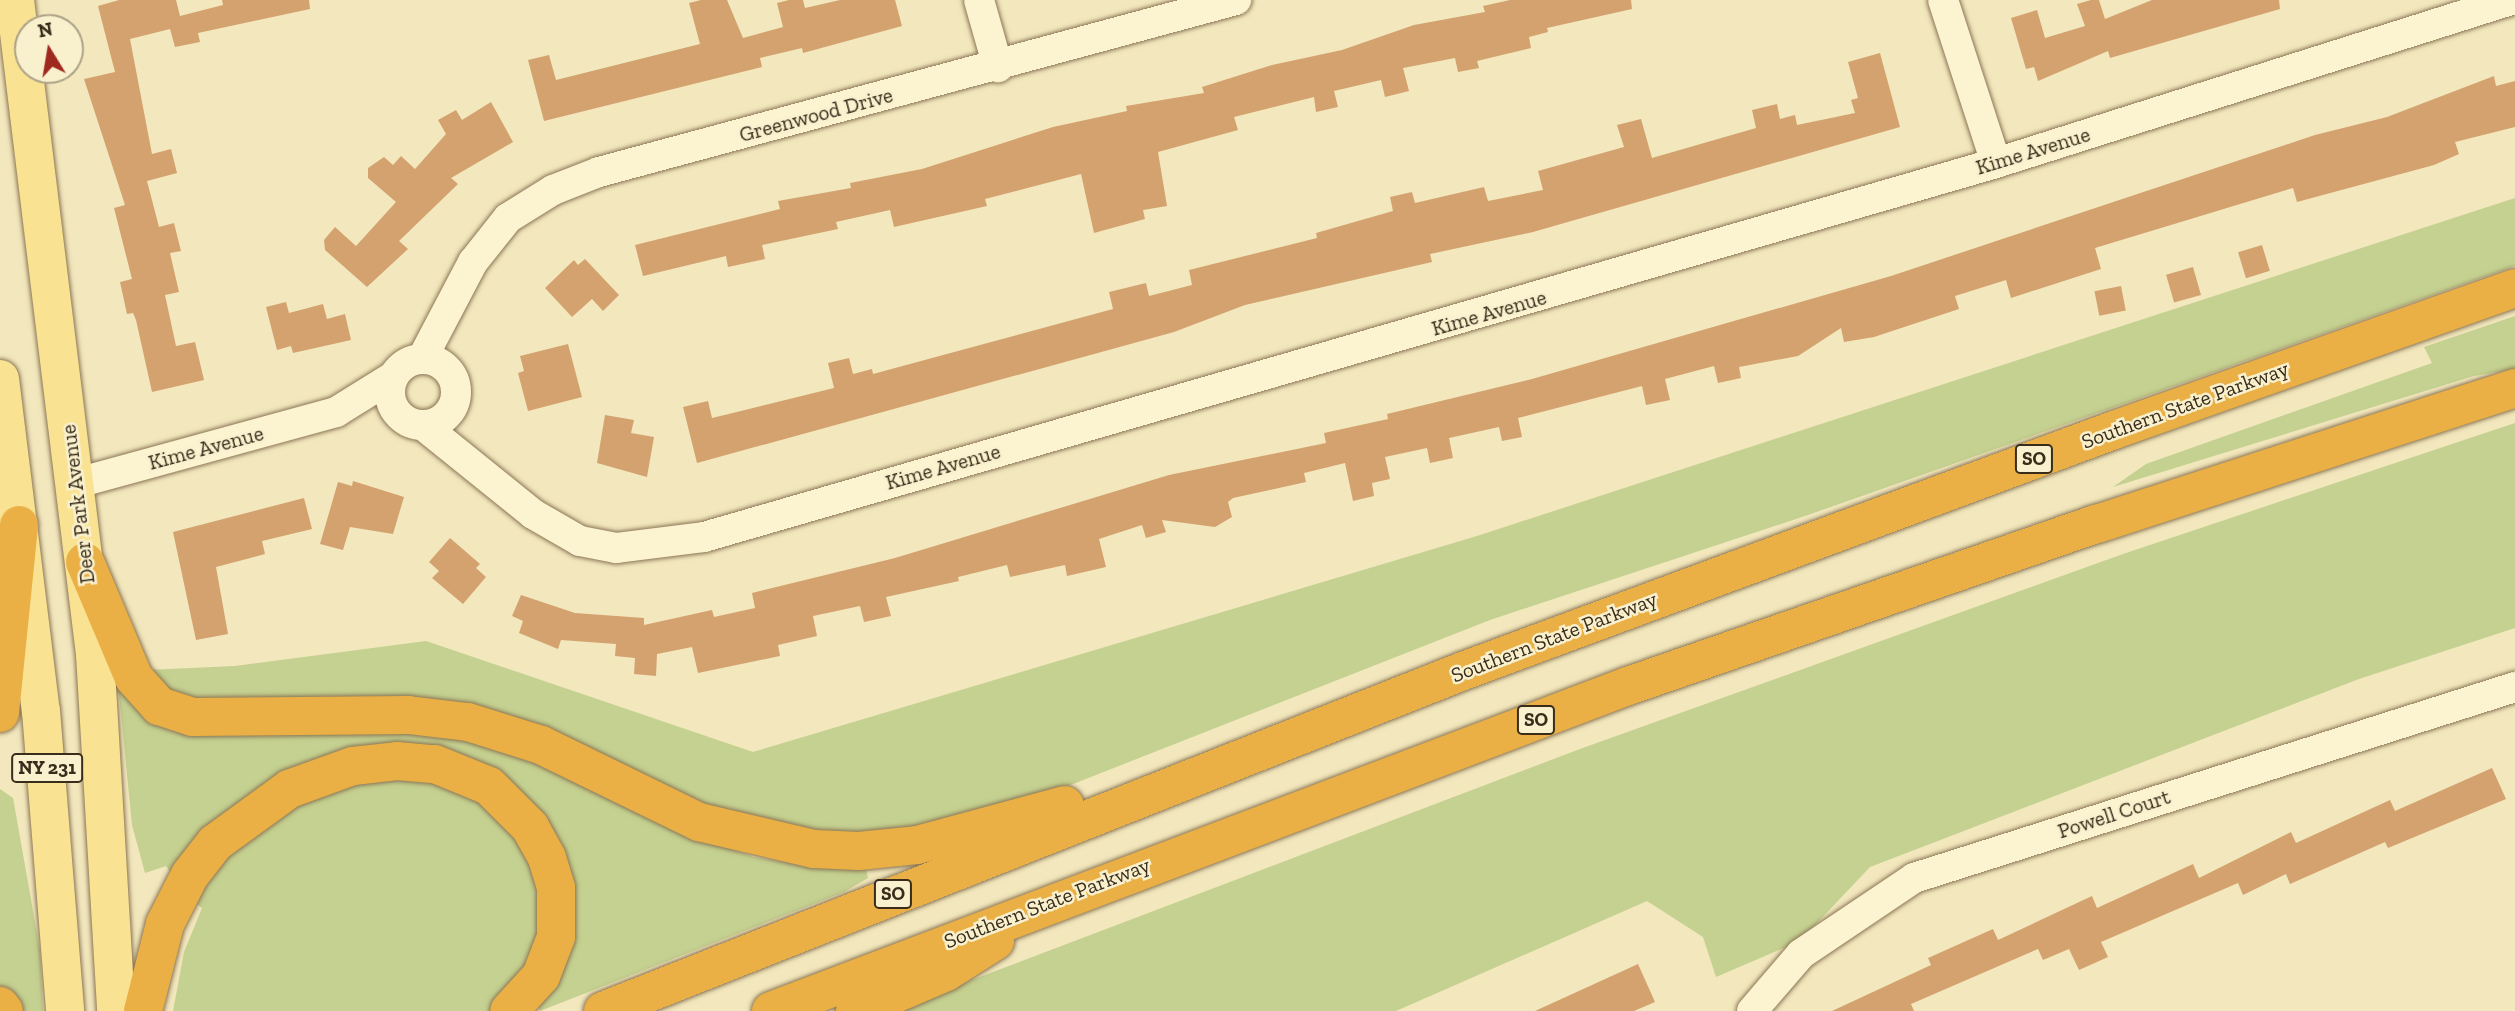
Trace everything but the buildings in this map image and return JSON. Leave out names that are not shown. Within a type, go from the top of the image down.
[{"type":"highway","name":"Southern State Parkway","points":[[603,1011],[1183,779],[1926,498],[2515,288]]},
{"type":"highway","name":"Southern State Parkway","points":[[771,1011],[1071,894],[1723,653],[2515,388]]},
{"type":"highway","points":[[0,713],[19,525]]},
{"type":"highway","points":[[85,562],[128,667],[150,699],[168,710],[206,719],[408,715],[468,722],[541,745],[699,822],[765,841],[838,850],[898,848],[1183,779]]},
{"type":"highway","points":[[143,1011],[165,924],[190,875],[215,843],[289,789],[353,766],[397,761],[435,764],[489,786],[530,827],[547,858],[556,888],[556,937],[541,976],[509,1011]]},
{"type":"highway","points":[[855,1011],[946,972],[1071,894]]},
{"type":"highway","points":[[0,1006],[4,1011]]},
{"type":"main road","name":"Deer Park Avenue","points":[[20,4],[77,484],[102,738],[116,1011]]},
{"type":"main road","name":"NY 231","points":[[0,379],[51,810],[65,1011]]},
{"type":"street","points":[[979,0],[998,68]]},
{"type":"street","name":"Greenwood Drive","points":[[422,359],[452,309],[473,262],[508,218],[553,190],[599,172],[998,68],[1236,0]]},
{"type":"street","points":[[1943,0],[1996,163]]},
{"type":"street","name":"Kime Avenue","points":[[336,412],[413,422],[478,467],[533,514],[580,541],[616,548],[704,537],[1996,163],[2511,0]]},
{"type":"street","name":"Greenwood Drive","points":[[452,309],[452,375]]},
{"type":"street","points":[[422,359],[452,375],[452,408],[413,422],[390,399],[394,376],[422,359]]},
{"type":"street","name":"Kime Avenue","points":[[77,484],[336,412],[394,376]]},
{"type":"street","name":"Kime Avenue","points":[[452,408],[478,467]]},
{"type":"street","name":"Powell Court","points":[[1752,1011],[1801,954],[1914,878],[2515,687]]},
{"type":"green space","points":[[2515,198],[2515,266],[1808,515],[1490,620],[956,830],[876,839],[779,830],[691,805],[518,721],[166,698],[147,670],[235,666],[426,641],[753,752],[1477,536]]},
{"type":"green space","points":[[2515,316],[2515,369],[2474,376],[2113,487],[2146,464],[2432,363],[2424,347]]},
{"type":"green space","points":[[2515,423],[2515,628],[2359,679],[1870,867],[1800,941],[1716,977],[1703,937],[1647,901],[1396,1011],[890,1011],[1580,749],[2123,554]]},
{"type":"green space","points":[[118,684],[132,695],[488,741],[573,777],[649,819],[753,857],[824,868],[866,868],[868,878],[844,892],[540,1011],[537,1004],[561,971],[532,804],[368,751],[174,877],[166,866],[145,873],[132,825]]},
{"type":"green space","points":[[389,776],[445,784],[494,811],[532,859],[545,912],[540,955],[499,1011],[173,1011],[184,952],[202,908],[193,901],[206,877],[262,822],[328,788]]},
{"type":"green space","points":[[0,789],[13,798],[40,950],[43,1011],[18,1011],[0,988]]}]
